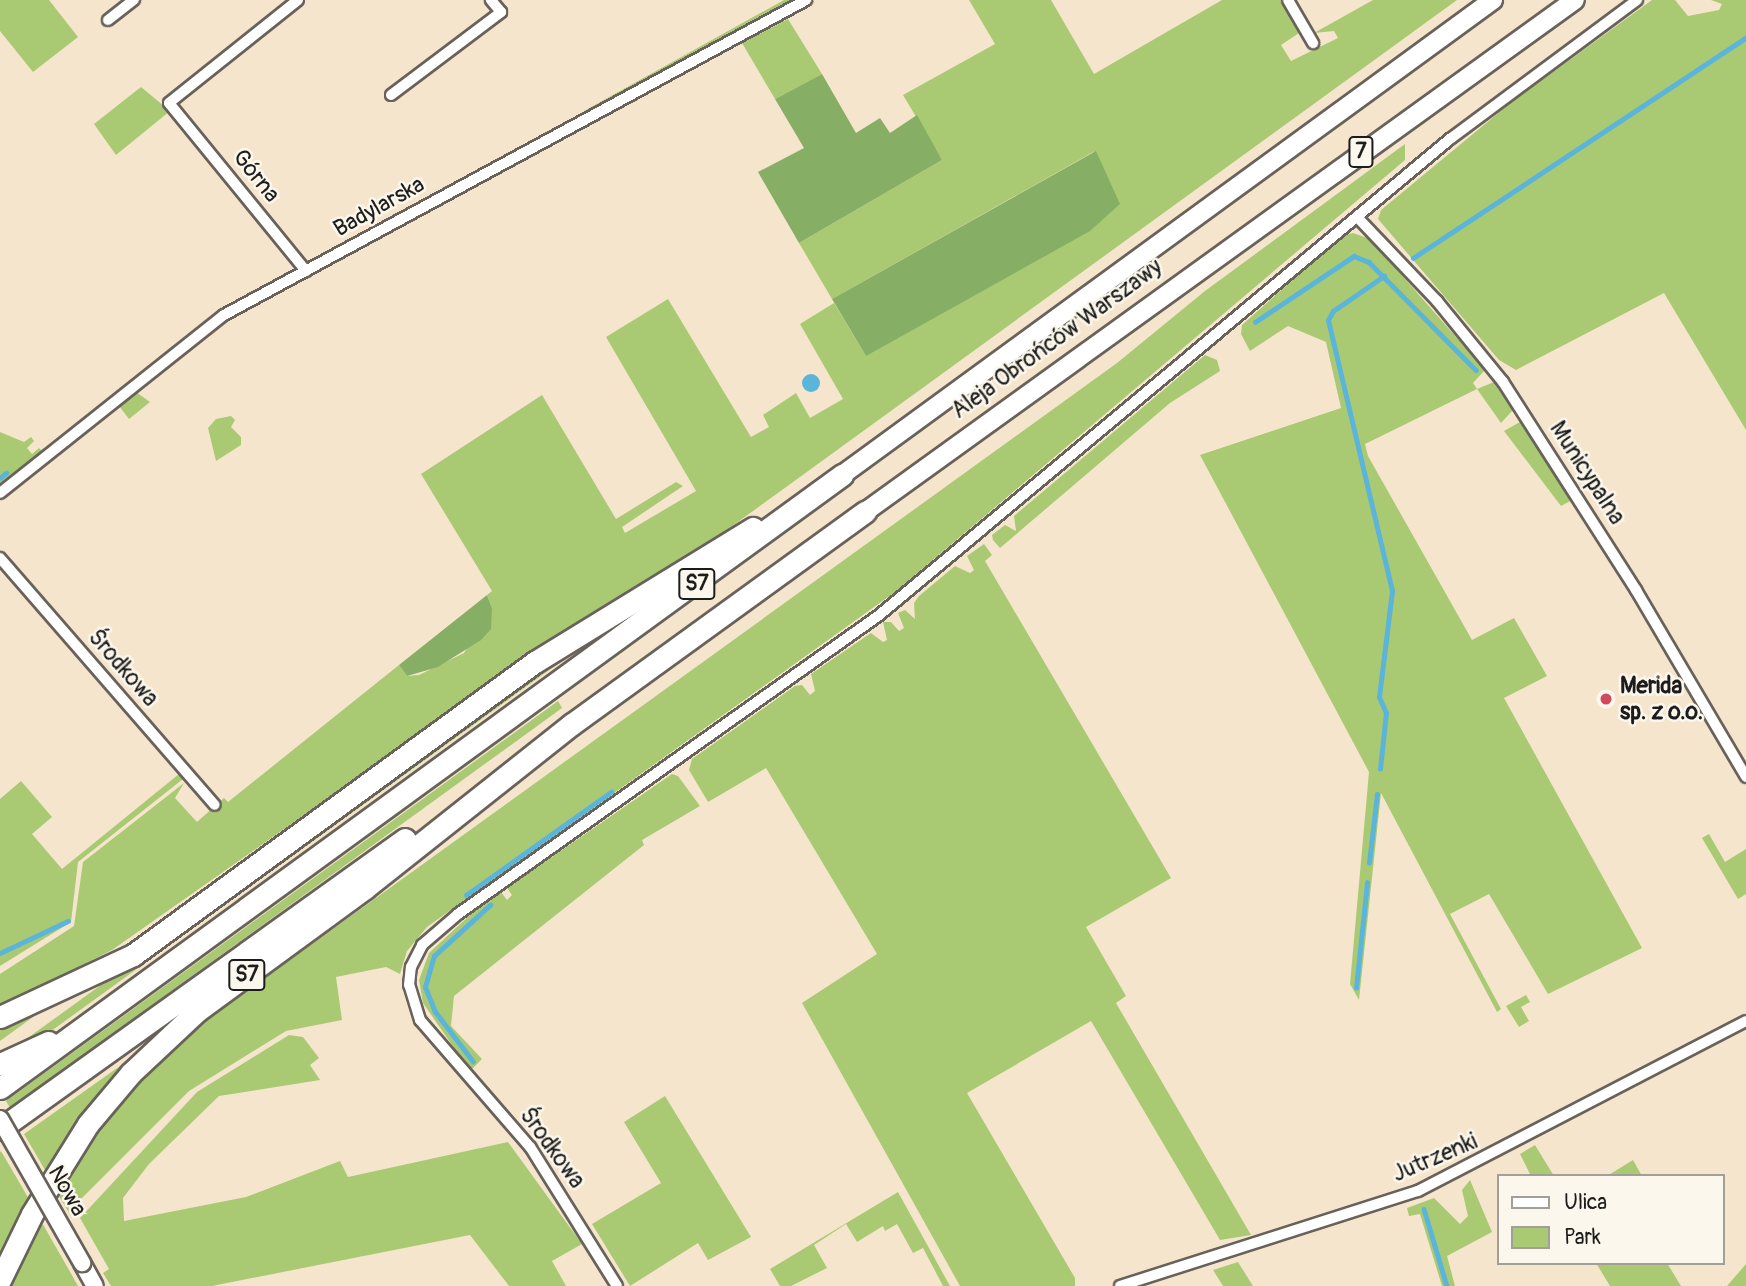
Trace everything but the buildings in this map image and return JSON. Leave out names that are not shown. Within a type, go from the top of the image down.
[{"type":"highway","name":"Aleja Obrońców Warszawy","points":[[101,1016],[842,475]]},
{"type":"highway","points":[[0,1017],[132,955],[546,655],[842,475]]},
{"type":"highway","name":"Aleja Obrońców Warszawy","points":[[567,728],[865,512]]},
{"type":"highway","points":[[0,1129],[567,728]]},
{"type":"highway","name":"S7","points":[[0,1280],[73,1146],[150,1053],[197,1012],[365,888],[567,728]]},
{"type":"highway","points":[[0,1088],[101,1016]]},
{"type":"highway","name":"S7","points":[[0,1064],[101,1016]]},
{"type":"main road","name":"Aleja Obrońców Warszawy","points":[[842,475],[1493,0]]},
{"type":"main road","name":"Aleja Obrońców Warszawy","points":[[865,512],[1575,0]]},
{"type":"street","points":[[108,20],[134,0]]},
{"type":"street","name":"Górna","points":[[298,0],[169,103],[306,271]]},
{"type":"street","points":[[391,95],[501,12],[491,0]]},
{"type":"street","name":"Badylarska","points":[[0,493],[216,319],[806,0]]},
{"type":"street","points":[[1288,0],[1313,43]]},
{"type":"street","name":"Środkowa","points":[[617,1286],[530,1147],[438,1046],[414,1009],[409,985],[415,955],[435,933],[878,616],[1460,131],[1637,0]]},
{"type":"street","name":"Municypalna","points":[[1357,217],[1437,301],[1503,382],[1636,590],[1746,777]]},
{"type":"street","name":"Środkowa","points":[[0,558],[215,805]]},
{"type":"street","name":"Jutrzenki","points":[[1120,1286],[1418,1192],[1746,1021]]},
{"type":"street","name":"Nowa","points":[[0,1119],[95,1286]]},
{"type":"green space","points":[[0,0],[49,0],[78,37],[33,72],[0,31]]},
{"type":"green space","points":[[784,0],[796,0],[586,114],[584,111]]},
{"type":"green space","points":[[969,0],[1051,0],[1094,74],[1222,0],[1280,0],[1299,33],[1281,45],[1291,61],[1338,38],[1334,31],[1314,33],[1373,0],[1457,0],[702,548],[577,623],[112,950],[0,1007],[0,974],[74,926],[83,862],[184,783],[175,798],[197,822],[224,798],[228,802],[399,665],[407,676],[419,675],[464,653],[492,608],[487,595],[492,591],[421,474],[542,395],[616,519],[676,482],[683,486],[622,527],[625,533],[696,491],[606,337],[668,299],[751,437],[769,427],[763,415],[796,393],[810,418],[843,399],[800,324],[834,303],[866,356],[1095,151],[832,299],[799,243],[942,160],[903,95],[995,44]]},
{"type":"green space","points":[[1652,0],[1675,0],[1688,16],[1719,10],[1722,4],[1711,0],[1746,0],[1746,430],[1664,293],[1516,370],[1499,360],[1378,219],[1381,210],[1508,105]]},
{"type":"green space","points":[[788,19],[822,74],[775,99],[742,43]]},
{"type":"green space","points":[[822,74],[856,133],[880,118],[890,133],[917,115],[942,160],[799,243],[758,172],[804,148],[775,99]]},
{"type":"green space","points":[[141,87],[170,111],[116,155],[94,124]]},
{"type":"green space","points":[[1405,144],[1405,160],[895,592],[427,927],[407,951],[400,974],[386,967],[336,977],[342,1020],[286,1031],[189,1091],[82,1198],[71,1216],[57,1193],[85,1147],[135,1086],[196,1028],[1117,363],[1205,291]]},
{"type":"green space","points":[[1096,151],[1120,204],[1090,231],[866,356],[832,299]]},
{"type":"green space","points":[[1353,233],[1370,239],[1485,370],[1473,383],[1477,389],[1365,444],[1368,456],[1472,640],[1514,618],[1547,676],[1504,698],[1642,948],[1548,994],[1489,894],[1450,914],[1501,1009],[1497,1012],[1381,793],[1359,1000],[1350,984],[1369,772],[1200,455],[1341,408],[1326,342],[1288,326],[1250,351],[1241,334],[1242,325],[1342,236]]},
{"type":"green space","points":[[1205,355],[1217,360],[1220,371],[1170,403],[1000,548],[992,535],[1005,525],[1016,531],[1014,516]]},
{"type":"green space","points":[[1494,382],[1513,410],[1501,423],[1477,389]]},
{"type":"green space","points":[[136,392],[150,402],[129,419],[119,406]]},
{"type":"green space","points":[[231,416],[235,420],[231,427],[241,437],[241,445],[216,461],[208,428],[216,419]]},
{"type":"green space","points":[[1520,422],[1576,498],[1561,506],[1504,431]]},
{"type":"green space","points":[[0,432],[24,442],[31,437],[34,441],[27,448],[32,454],[39,448],[43,452],[0,485]]},
{"type":"green space","points":[[984,544],[992,555],[985,561],[1171,878],[1086,927],[1126,996],[1116,1003],[1251,1235],[1220,1240],[1091,1021],[967,1093],[1075,1278],[1075,1286],[960,1286],[802,1003],[877,954],[766,768],[708,802],[689,770],[692,759],[795,686],[802,685],[810,695],[815,691],[811,674],[871,633],[883,642],[887,640],[883,622],[891,622],[899,631],[904,628],[898,613],[905,610],[915,619],[914,603],[919,596],[955,566],[970,573],[974,570],[967,556]]},
{"type":"green space","points":[[487,595],[492,608],[491,629],[481,640],[438,667],[407,676],[399,665]]},
{"type":"green space","points":[[614,623],[43,1037],[11,1050],[584,636]]},
{"type":"green space","points":[[558,701],[562,708],[10,1108],[6,1101]]},
{"type":"green space","points":[[179,774],[183,779],[78,862],[71,922],[0,966],[0,799],[21,781],[52,817],[32,834],[62,869]]},
{"type":"green space","points":[[672,774],[678,776],[700,806],[642,840],[644,845],[454,996],[451,1026],[482,1059],[470,1071],[423,1003],[419,980],[429,953],[471,914],[501,892],[507,900],[512,895],[507,888]]},
{"type":"green space","points":[[1709,834],[1725,862],[1746,849],[1746,894],[1738,899],[1702,838]]},
{"type":"green space","points":[[1526,995],[1530,1002],[1521,1007],[1529,1021],[1519,1027],[1506,1006]]},
{"type":"green space","points":[[47,1007],[0,1041],[0,1023]]},
{"type":"green space","points":[[289,1035],[303,1037],[319,1058],[310,1065],[320,1080],[219,1096],[149,1164],[123,1198],[124,1221],[246,1197],[340,1161],[348,1177],[508,1142],[582,1244],[552,1261],[566,1286],[509,1286],[470,1235],[212,1286],[111,1286],[103,1273],[109,1269],[80,1218],[197,1092]]},
{"type":"green space","points":[[127,1061],[129,1063],[75,1126],[45,1170],[24,1134]]},
{"type":"green space","points":[[665,1096],[751,1237],[708,1260],[698,1243],[630,1286],[592,1224],[661,1183],[624,1122]]},
{"type":"green space","points":[[1535,1145],[1553,1174],[1530,1174],[1520,1154]]},
{"type":"green space","points":[[0,1152],[29,1199],[0,1255]]},
{"type":"green space","points":[[1633,1160],[1641,1174],[1610,1174]]},
{"type":"green space","points":[[1470,1180],[1492,1232],[1447,1256],[1455,1286],[1442,1286],[1420,1214],[1409,1216],[1407,1208],[1434,1198],[1460,1224],[1468,1216],[1462,1190]]},
{"type":"green space","points":[[898,1192],[950,1286],[943,1286],[923,1248],[913,1253],[897,1224],[885,1231],[883,1226],[857,1242],[846,1224],[814,1245],[827,1268],[791,1286],[780,1286],[770,1269]]},
{"type":"green space","points":[[41,1221],[69,1270],[78,1286],[11,1286]]},
{"type":"green space","points":[[1238,1262],[1253,1286],[1223,1286],[1213,1270]]},
{"type":"green space","points":[[1746,1264],[1746,1286],[1727,1286]]},
{"type":"green space","points":[[1597,1265],[1668,1265],[1681,1286],[1610,1286]]},
{"type":"water","points":[[811,374],[817,377],[820,383],[817,389],[811,392],[805,389],[802,383],[805,377]]},
{"type":"waterway","points":[[1413,258],[1746,38]]},
{"type":"waterway","points":[[1255,322],[1354,256],[1369,262],[1476,370]]},
{"type":"waterway","points":[[1380,769],[1386,713],[1379,697],[1392,591],[1328,320],[1333,311],[1384,276]]},
{"type":"waterway","points":[[0,478],[6,473]]},
{"type":"waterway","points":[[466,895],[611,792]]},
{"type":"waterway","points":[[1369,863],[1377,794]]},
{"type":"waterway","points":[[1356,988],[1367,883]]},
{"type":"waterway","points":[[473,1062],[435,1012],[425,987],[434,956],[490,905]]},
{"type":"waterway","points":[[0,953],[68,921]]},
{"type":"waterway","points":[[1424,1209],[1447,1286]]},
{"type":"place","name":"Merida sp. z o.o.","points":[[1606,699]]}]
